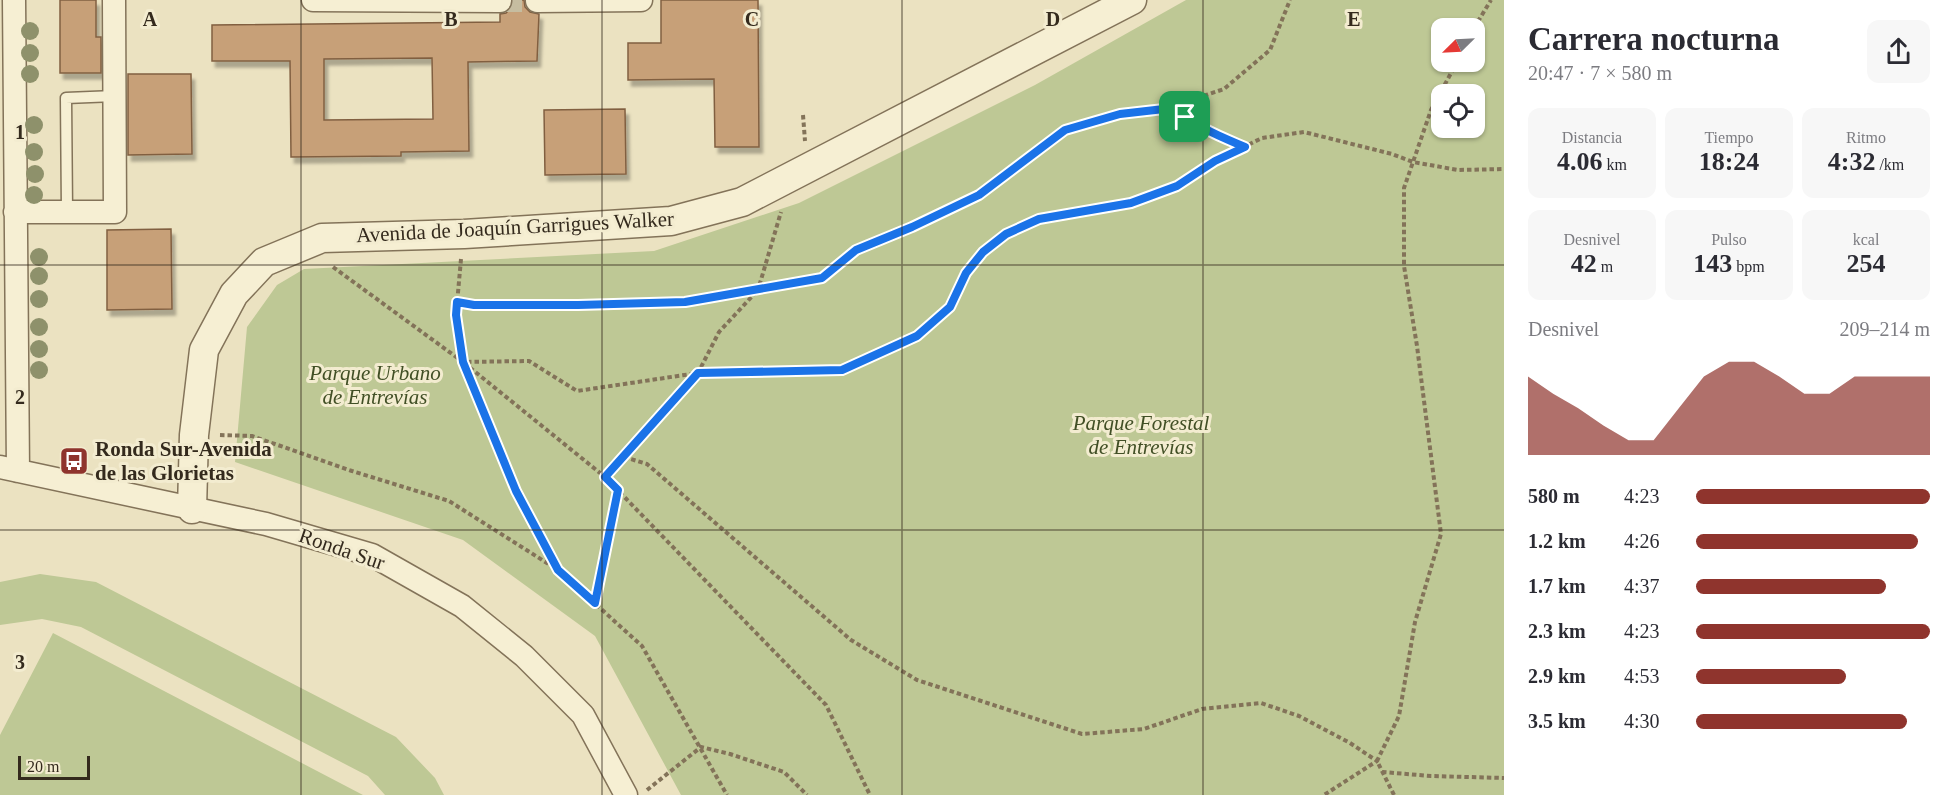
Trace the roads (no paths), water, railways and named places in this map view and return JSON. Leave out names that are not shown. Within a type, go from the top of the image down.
[{"type":"street","points":[[9,469],[15,212],[14,0]]},
{"type":"street","points":[[15,212],[115,212],[114,0]]},
{"type":"street","points":[[313,0],[500,1]]},
{"type":"street","points":[[537,1],[641,0]]},
{"type":"street","name":"Avenida de Joaquín Garrigues Walker","points":[[192,509],[194,435],[204,350],[234,294],[264,262],[322,238],[464,234],[671,221],[742,202],[1132,0]]},
{"type":"street","name":"Ronda Sur","points":[[9,469],[266,524],[372,555],[462,606],[524,656],[583,715],[626,795]]},
{"type":"lane","points":[[67,212],[66,98],[115,96]]},
{"type":"tunnel","points":[[500,1],[537,1]]},
{"type":"place","name":"Ronda Sur-Avenida de las Glorietas","points":[[74,461]]},
{"type":"park label","name":"Parque Urbano de Entrevías","points":[[375,385]]},
{"type":"park label","name":"Parque Forestal de Entrevías","points":[[1141,435]]}]
